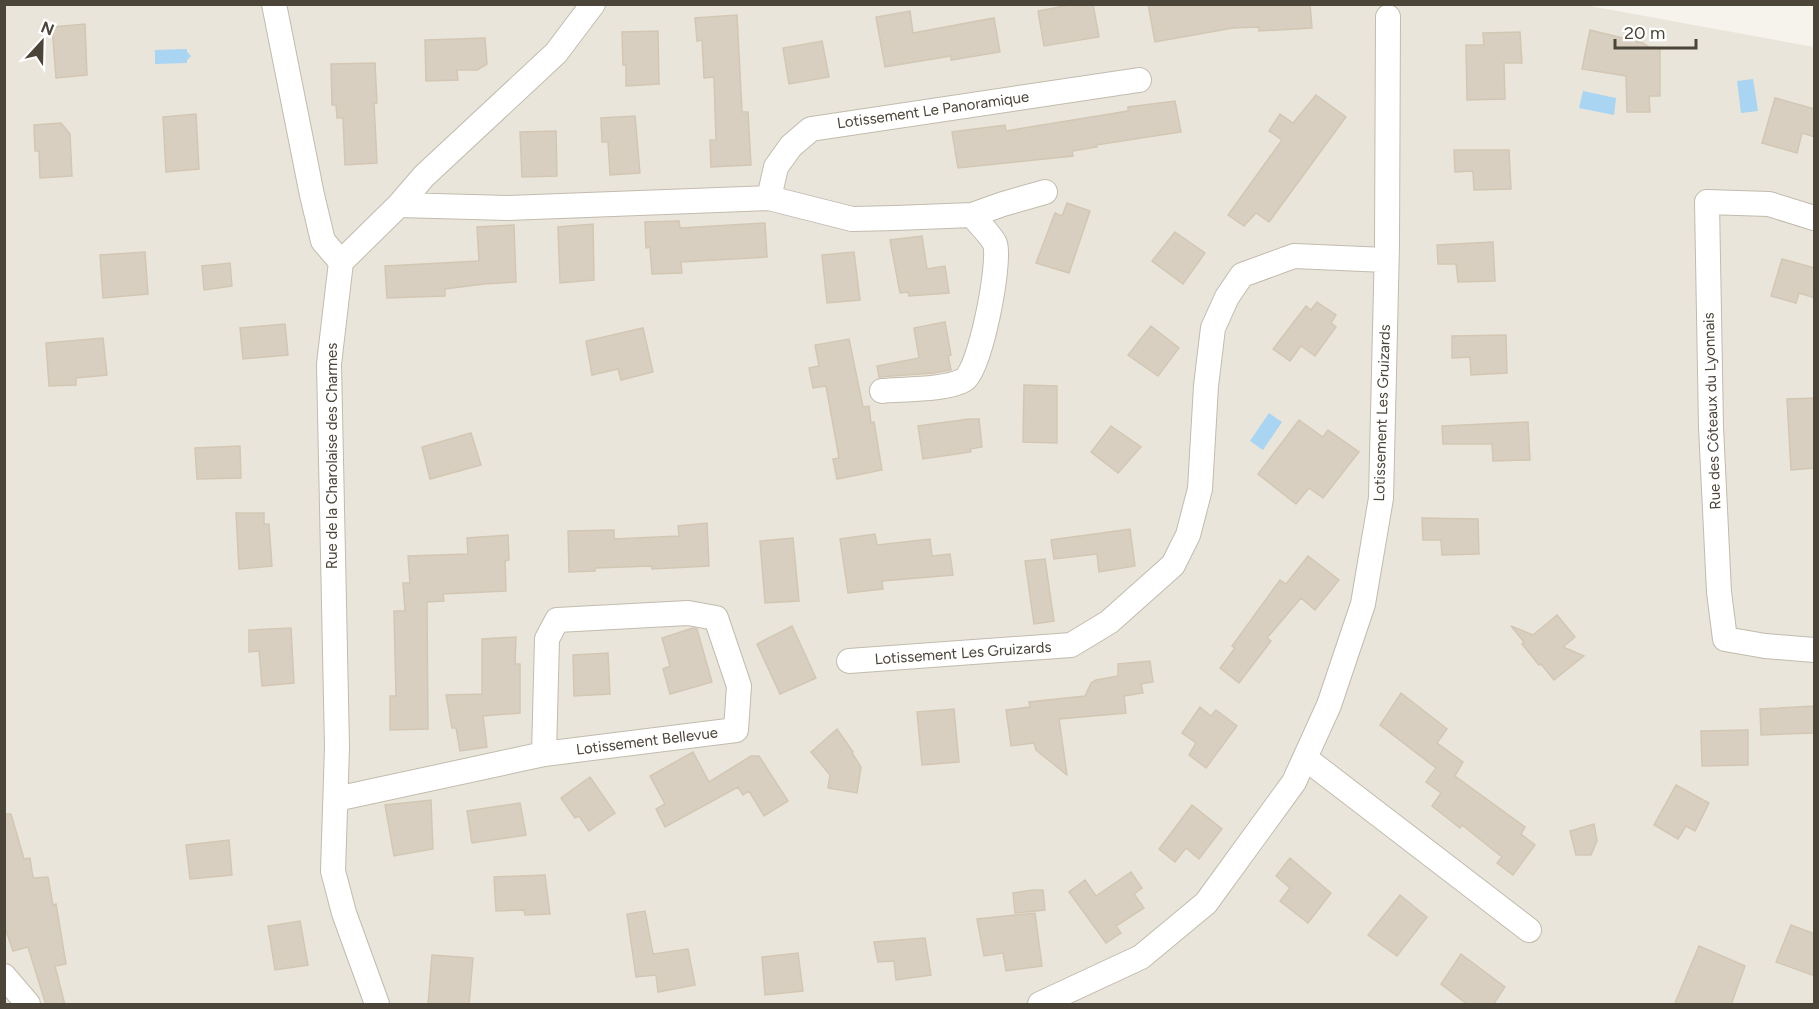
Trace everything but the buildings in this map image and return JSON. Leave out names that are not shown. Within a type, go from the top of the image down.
[{"type":"street","points":[[274,4],[323,240],[341,262],[399,205],[424,176],[556,53],[592,4]]},
{"type":"street","name":"Lotissement Les Gruizards","points":[[1040,1005],[1141,957],[1206,903],[1294,782],[1329,705],[1363,604],[1381,498],[1388,17]]},
{"type":"street","name":"Lotissement Le Panoramique","points":[[769,198],[776,166],[791,146],[811,129],[1139,80]]},
{"type":"street","points":[[399,205],[507,208],[769,198],[852,219],[972,215],[1045,192]]},
{"type":"street","name":"Rue des Côteaux du Lyonnais","points":[[1815,218],[1769,204],[1707,202],[1711,427],[1719,592],[1725,639],[1765,646],[1815,650]]},
{"type":"street","points":[[882,391],[948,385],[963,380],[969,375],[978,356],[997,268],[995,243],[972,215]]},
{"type":"street","name":"Lotissement Les Gruizards","points":[[849,661],[1071,645],[1109,622],[1173,565],[1188,535],[1200,489],[1206,386],[1213,328],[1227,297],[1242,275],[1294,256],[1386,260]]},
{"type":"street","name":"Rue de la Charolaise des Charmes","points":[[341,262],[329,364],[336,735],[333,871],[344,913],[377,1005]]},
{"type":"street","name":"Lotissement Bellevue","points":[[336,799],[544,754],[736,730],[739,686],[716,618],[688,613],[557,620],[547,639],[544,754]]},
{"type":"street","points":[[1305,758],[1529,930]]},
{"type":"street","points":[[4,976],[28,1005]]},
{"type":"shaded area","points":[[1579,4],[1814,47],[1814,1004],[5,1004],[5,5]]},
{"type":"water","points":[[187,49],[191,56],[187,63],[155,64],[155,50]]},
{"type":"water","points":[[1753,79],[1758,111],[1741,113],[1737,81]]},
{"type":"water","points":[[1583,91],[1616,98],[1614,115],[1579,108]]},
{"type":"water","points":[[1269,413],[1282,422],[1263,450],[1250,441]]}]
